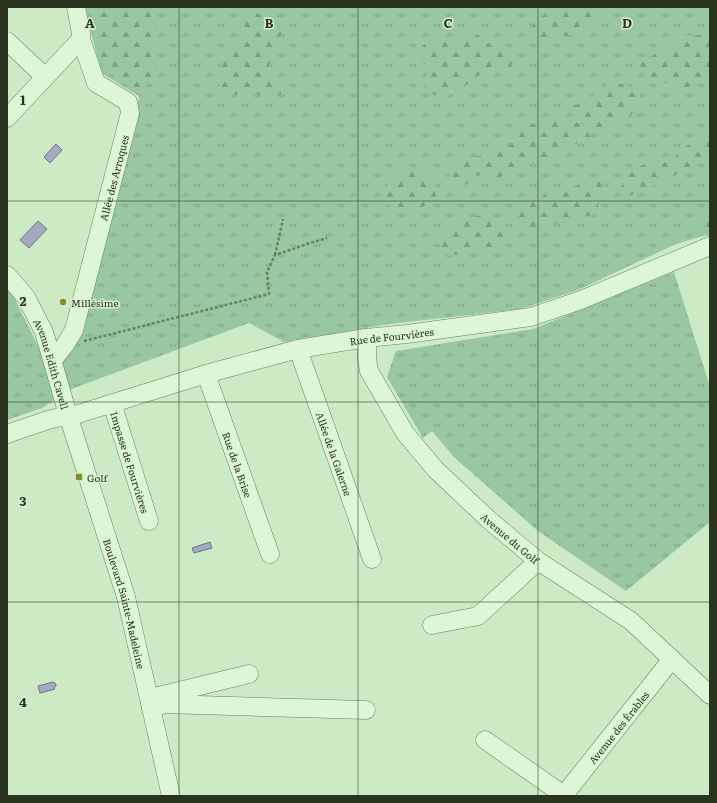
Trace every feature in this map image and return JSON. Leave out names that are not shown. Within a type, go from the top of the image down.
[{"type":"street","name":"Allée des Arroques","points":[[53,360],[65,345],[74,330],[130,113],[128,102],[96,83],[81,39],[76,7]]},
{"type":"street","points":[[7,118],[81,39]]},
{"type":"street","points":[[7,41],[45,77]]},
{"type":"street","name":"Rue de Fourvières","points":[[68,415],[74,415],[206,374],[298,349],[366,338],[407,334],[531,317],[581,300],[710,246]]},
{"type":"street","name":"Avenue Edith Cavell","points":[[7,276],[26,297],[44,332],[68,415]]},
{"type":"street","name":"Avenue du Golf","points":[[366,338],[369,371],[405,433],[435,469],[488,519],[538,561],[631,621],[710,695]]},
{"type":"street","name":"Allée de la Galerne","points":[[298,349],[372,559]]},
{"type":"street","name":"Rue de la Brise","points":[[206,374],[270,554]]},
{"type":"street","name":"Impasse de Fourvières","points":[[112,403],[149,521]]},
{"type":"street","points":[[7,434],[68,415]]},
{"type":"street","name":"Boulevard Sainte-Madeleine","points":[[68,415],[126,597],[171,796]]},
{"type":"street","points":[[432,625],[478,616],[538,561]]},
{"type":"street","name":"Avenue des Érables","points":[[564,796],[672,659]]},
{"type":"street","points":[[150,703],[249,674]]},
{"type":"street","points":[[150,703],[366,710]]},
{"type":"street","points":[[485,740],[564,796]]},
{"type":"path","points":[[82,341],[268,294],[267,272],[275,255],[283,219]]},
{"type":"path","points":[[275,255],[328,238]]},
{"type":"green space","points":[[85,7],[710,7],[710,234],[676,244],[578,290],[521,309],[390,324],[284,342],[249,323],[74,388],[42,408],[7,420],[7,289],[11,291],[38,346],[78,333],[134,135],[139,96],[101,73]]},
{"type":"green space","points":[[90,7],[158,7],[156,39],[157,71],[142,91],[132,88],[118,80],[104,67],[95,36]]},
{"type":"green space","points":[[569,7],[609,7],[596,22],[577,33],[562,36],[551,35],[547,41],[536,41],[531,37],[530,29],[537,19],[546,15],[567,10]]},
{"type":"green space","points":[[267,12],[277,16],[281,23],[282,32],[274,50],[266,76],[267,79],[276,83],[285,83],[281,94],[271,99],[260,96],[250,90],[228,97],[219,91],[220,74],[221,65],[229,49],[239,46],[241,40],[237,33],[235,20],[245,13],[260,14]]},
{"type":"green space","points":[[466,33],[477,35],[491,45],[502,46],[508,49],[511,52],[513,59],[512,66],[510,68],[488,70],[473,79],[463,88],[445,97],[434,95],[425,91],[428,68],[417,58],[417,53],[424,44],[440,43]]},
{"type":"green space","points":[[688,35],[702,35],[710,43],[710,79],[682,89],[672,89],[664,82],[646,80],[640,64],[659,51],[675,44]]},
{"type":"green space","points":[[609,83],[623,84],[637,90],[640,96],[637,106],[630,117],[605,129],[593,127],[583,119],[580,114],[574,112],[570,107],[587,100]]},
{"type":"green space","points":[[557,117],[571,120],[582,125],[587,129],[589,137],[558,153],[493,180],[484,176],[477,176],[459,188],[451,187],[447,181],[453,166],[461,160],[496,152],[514,141],[520,129]]},
{"type":"green space","points":[[710,133],[710,150],[707,157],[701,162],[659,185],[645,187],[628,197],[622,193],[624,173],[650,162],[666,162],[677,155],[689,144]]},
{"type":"green space","points":[[404,170],[427,172],[435,183],[436,196],[418,210],[401,213],[397,212],[386,201],[385,191],[390,182]]},
{"type":"green space","points":[[598,179],[603,184],[598,207],[593,215],[537,227],[520,226],[513,220],[512,212],[521,205],[541,198],[550,192],[566,189]]},
{"type":"green space","points":[[475,216],[500,217],[504,221],[505,235],[501,245],[486,251],[449,256],[441,248],[439,241],[442,230]]},
{"type":"green space","points":[[710,217],[710,237],[702,234],[697,227],[703,219]]},
{"type":"green space","points":[[674,272],[710,387],[710,522],[626,591],[538,531],[454,457],[432,431],[423,438],[387,377],[396,351],[533,329]]},
{"type":"water","points":[[56,144],[62,150],[50,163],[44,157]]},
{"type":"water","points":[[38,221],[47,229],[29,248],[20,240]]},
{"type":"water","points":[[210,542],[212,548],[194,553],[192,548]]},
{"type":"water","points":[[53,682],[56,684],[55,689],[40,693],[38,686]]},
{"type":"place","name":"Millésime","points":[[63,302]]},
{"type":"place","name":"Golf","points":[[79,477]]}]
